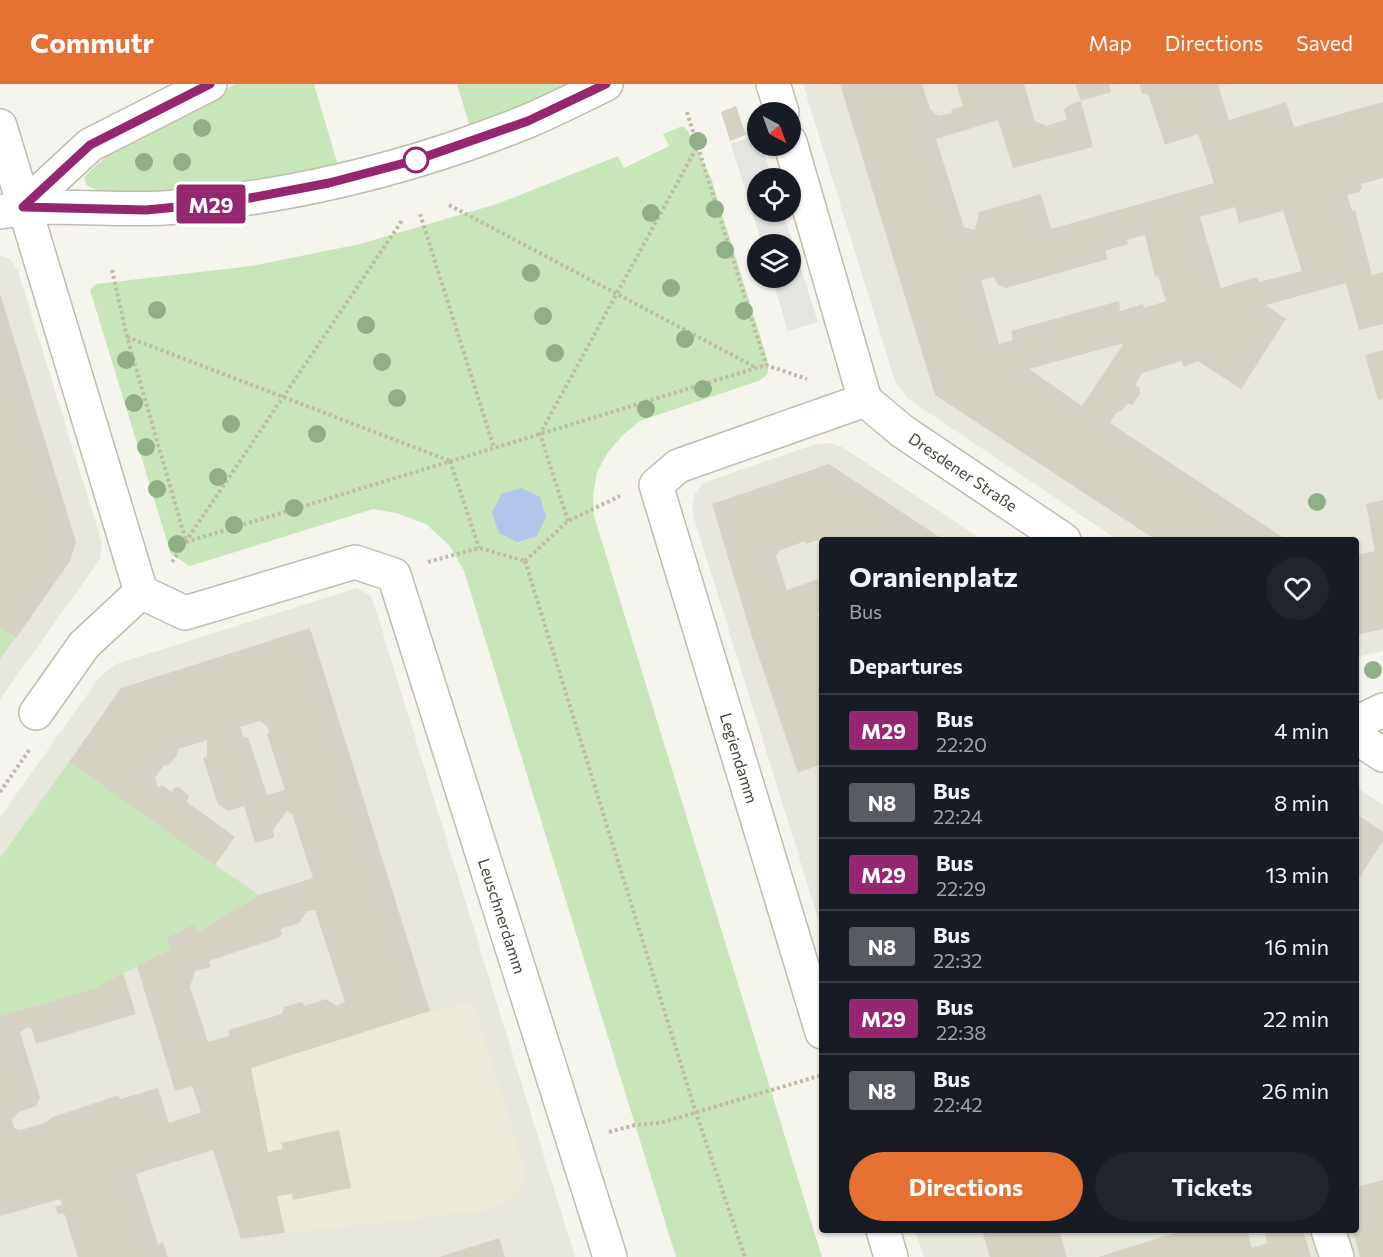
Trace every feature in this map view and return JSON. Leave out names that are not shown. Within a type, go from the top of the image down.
[{"type":"street","points":[[12,210],[90,145],[210,84]]},
{"type":"street","points":[[12,210],[146,210],[229,202],[329,183],[416,160],[528,121],[606,84]]},
{"type":"street","points":[[773,84],[779,102]]},
{"type":"street","points":[[0,126],[12,210],[141,592],[185,613],[355,562],[394,575]]},
{"type":"street","points":[[656,484],[678,466],[866,400],[794,156]]},
{"type":"street","name":"Dresdener Straße","points":[[866,400],[902,431],[1060,537]]},
{"type":"street","name":"Legiendamm","points":[[656,484],[819,1022]]},
{"type":"street","name":"Leuschnerdamm","points":[[394,575],[610,1257]]},
{"type":"street","points":[[36,713],[84,645],[141,592]]},
{"type":"street","points":[[1359,722],[1383,710]]},
{"type":"street","points":[[1359,739],[1383,755]]},
{"type":"street","points":[[884,1233],[891,1257]]},
{"type":"street","points":[[1329,1233],[1337,1257]]},
{"type":"path","points":[[186,542],[766,365],[687,112]]},
{"type":"path","points":[[568,521],[540,434],[698,145]]},
{"type":"path","points":[[449,205],[756,368]]},
{"type":"path","points":[[420,214],[494,448]]},
{"type":"path","points":[[186,542],[403,219]]},
{"type":"path","points":[[112,270],[127,337],[186,542]]},
{"type":"path","points":[[127,337],[450,461]]},
{"type":"path","points":[[450,461],[479,548]]},
{"type":"path","points":[[525,561],[568,521],[611,499],[656,484]]},
{"type":"path","points":[[394,575],[434,560],[479,548],[525,561]]},
{"type":"path","points":[[525,561],[696,1113],[745,1257]]},
{"type":"path","points":[[0,792],[32,747]]},
{"type":"path","points":[[635,1125],[660,1123],[819,1076]]},
{"type":"shaded area","points":[[803,84],[1383,84],[1383,651],[1359,656],[1359,537],[1114,537],[907,398],[895,381]]},
{"type":"shaded area","points":[[747,139],[747,156],[765,156],[769,168],[747,168],[747,196],[731,144]]},
{"type":"shaded area","points":[[755,222],[786,222],[790,234],[759,234]]},
{"type":"shaded area","points":[[0,255],[10,259],[18,271],[102,543],[100,559],[0,699]]},
{"type":"shaded area","points":[[801,269],[818,322],[788,331],[775,288],[801,288]]},
{"type":"shaded area","points":[[829,443],[842,447],[978,537],[819,537],[819,921],[692,506],[695,494],[703,484],[816,444]]},
{"type":"shaded area","points":[[357,588],[371,596],[374,604],[575,1257],[0,1257],[0,817],[99,678],[116,664]]},
{"type":"shaded area","points":[[1359,789],[1383,805],[1383,1257],[924,1257],[916,1233],[1359,1233]]},
{"type":"shaded area","points":[[473,1002],[526,1173],[516,1195],[488,1210],[241,1239],[213,1150],[184,1118],[201,1112],[192,1086],[430,1011]]},
{"type":"green space","points":[[236,84],[314,84],[339,169],[166,192],[102,191],[86,184],[84,178],[86,175],[111,152],[204,99]]},
{"type":"green space","points":[[457,84],[584,84],[471,130]]},
{"type":"green space","points":[[680,127],[688,131],[711,178],[767,358],[768,372],[758,381],[640,421],[624,434],[608,452],[597,472],[593,495],[594,516],[822,1257],[676,1257],[464,571],[450,546],[426,524],[396,513],[373,509],[190,566],[171,554],[90,290],[96,284],[251,266],[360,244],[497,204],[618,156],[624,168],[669,146],[663,134]]},
{"type":"green space","points":[[0,627],[15,638],[0,659]]},
{"type":"green space","points":[[69,762],[259,895],[198,932],[194,924],[166,938],[171,949],[93,989],[0,1016],[0,858]]},
{"type":"water","points":[[521,488],[540,497],[546,517],[537,536],[517,542],[499,533],[492,513],[501,494]]},
{"type":"building","points":[[840,84],[922,84],[930,109],[938,116],[952,113],[951,110],[963,106],[956,84],[1024,84],[1035,121],[1047,126],[1067,119],[1064,110],[1069,105],[1081,101],[1093,147],[1013,168],[998,120],[936,139],[964,227],[975,230],[979,212],[1041,194],[1051,229],[1214,183],[1198,134],[1165,145],[1148,94],[1142,94],[1139,84],[1218,84],[1229,120],[1286,102],[1294,127],[1383,102],[1383,178],[1361,184],[1362,188],[1359,192],[1347,195],[1352,211],[1355,210],[1372,275],[1383,272],[1383,324],[1359,330],[1346,283],[1266,305],[1286,319],[1241,389],[1198,361],[1184,367],[1181,361],[1142,373],[1135,385],[1140,388],[1140,394],[1132,405],[1128,403],[1122,411],[1117,412],[1110,423],[1282,537],[1151,537],[935,395]],"holes":[[[1235,207],[1239,223],[1283,211],[1302,271],[1259,282],[1257,277],[1221,288],[1200,217]],[[1145,235],[1155,277],[1158,276],[1166,301],[1144,308],[1143,304],[1120,311],[1119,301],[1011,331],[1013,340],[999,344],[981,280],[994,277],[997,284],[1006,288],[1108,259],[1105,251],[1128,244],[1127,240]],[[1124,343],[1082,406],[1029,369]]]},
{"type":"building","points":[[1075,84],[1109,84],[1111,92],[1081,101]]},
{"type":"building","points":[[736,106],[746,135],[730,141],[721,112]]},
{"type":"building","points":[[0,293],[76,542],[70,561],[16,638],[0,627]]},
{"type":"building","points":[[1383,350],[1383,399],[1378,400],[1365,355]]},
{"type":"building","points":[[829,464],[939,537],[819,537],[819,541],[807,544],[805,541],[779,551],[776,556],[787,590],[818,579],[819,582],[819,611],[817,612],[819,618],[819,765],[798,773],[751,634],[712,504]]},
{"type":"building","points":[[1383,500],[1383,629],[1359,634],[1359,554],[1375,551],[1366,504]]},
{"type":"building","points":[[310,628],[430,1011],[251,1068],[268,1152],[283,1149],[281,1143],[339,1130],[351,1188],[293,1200],[292,1194],[277,1196],[285,1233],[241,1239],[213,1150],[136,1174],[158,1244],[163,1243],[168,1257],[78,1257],[64,1213],[58,1214],[55,1206],[62,1205],[60,1199],[0,1216],[0,1016],[93,989],[123,973],[136,1014],[36,1044],[32,1030],[28,1027],[20,1032],[40,1097],[36,1106],[19,1112],[12,1119],[14,1128],[21,1130],[119,1095],[120,1099],[158,1088],[169,1123],[201,1112],[192,1086],[175,1091],[137,966],[171,949],[166,938],[194,924],[198,932],[259,895],[313,878],[292,814],[287,811],[273,830],[274,838],[255,843],[244,806],[228,811],[218,804],[203,758],[207,756],[207,740],[178,749],[177,755],[170,764],[163,766],[155,778],[158,788],[162,785],[172,792],[174,788],[179,787],[189,796],[187,802],[235,837],[215,865],[69,762],[121,688]],"holes":[[[260,721],[267,726],[269,732],[267,734],[285,790],[267,795],[248,737],[244,738],[240,727]],[[315,910],[345,1002],[336,1006],[326,999],[305,1006],[301,1002],[284,1007],[282,1014],[228,1030],[230,1036],[208,1042],[190,987],[195,971],[211,967],[209,961],[278,938],[282,934],[281,929],[299,923],[307,911]]]},
{"type":"building","points":[[1359,816],[1383,832],[1383,841],[1359,878]]},
{"type":"building","points":[[1383,1180],[1383,1257],[1360,1257],[1354,1233],[1359,1233],[1359,1186]]},
{"type":"building","points":[[983,1233],[1060,1233],[1067,1257],[990,1257]]},
{"type":"building","points":[[1175,1233],[1248,1233],[1252,1248],[1267,1243],[1265,1233],[1304,1233],[1311,1257],[1098,1257]]},
{"type":"building","points":[[499,1238],[505,1257],[439,1257]]},
{"type":"bus line","name":"M29","points":[[210,84],[90,145],[23,207],[146,210],[229,202],[329,183],[416,160],[528,121],[606,84]]}]
